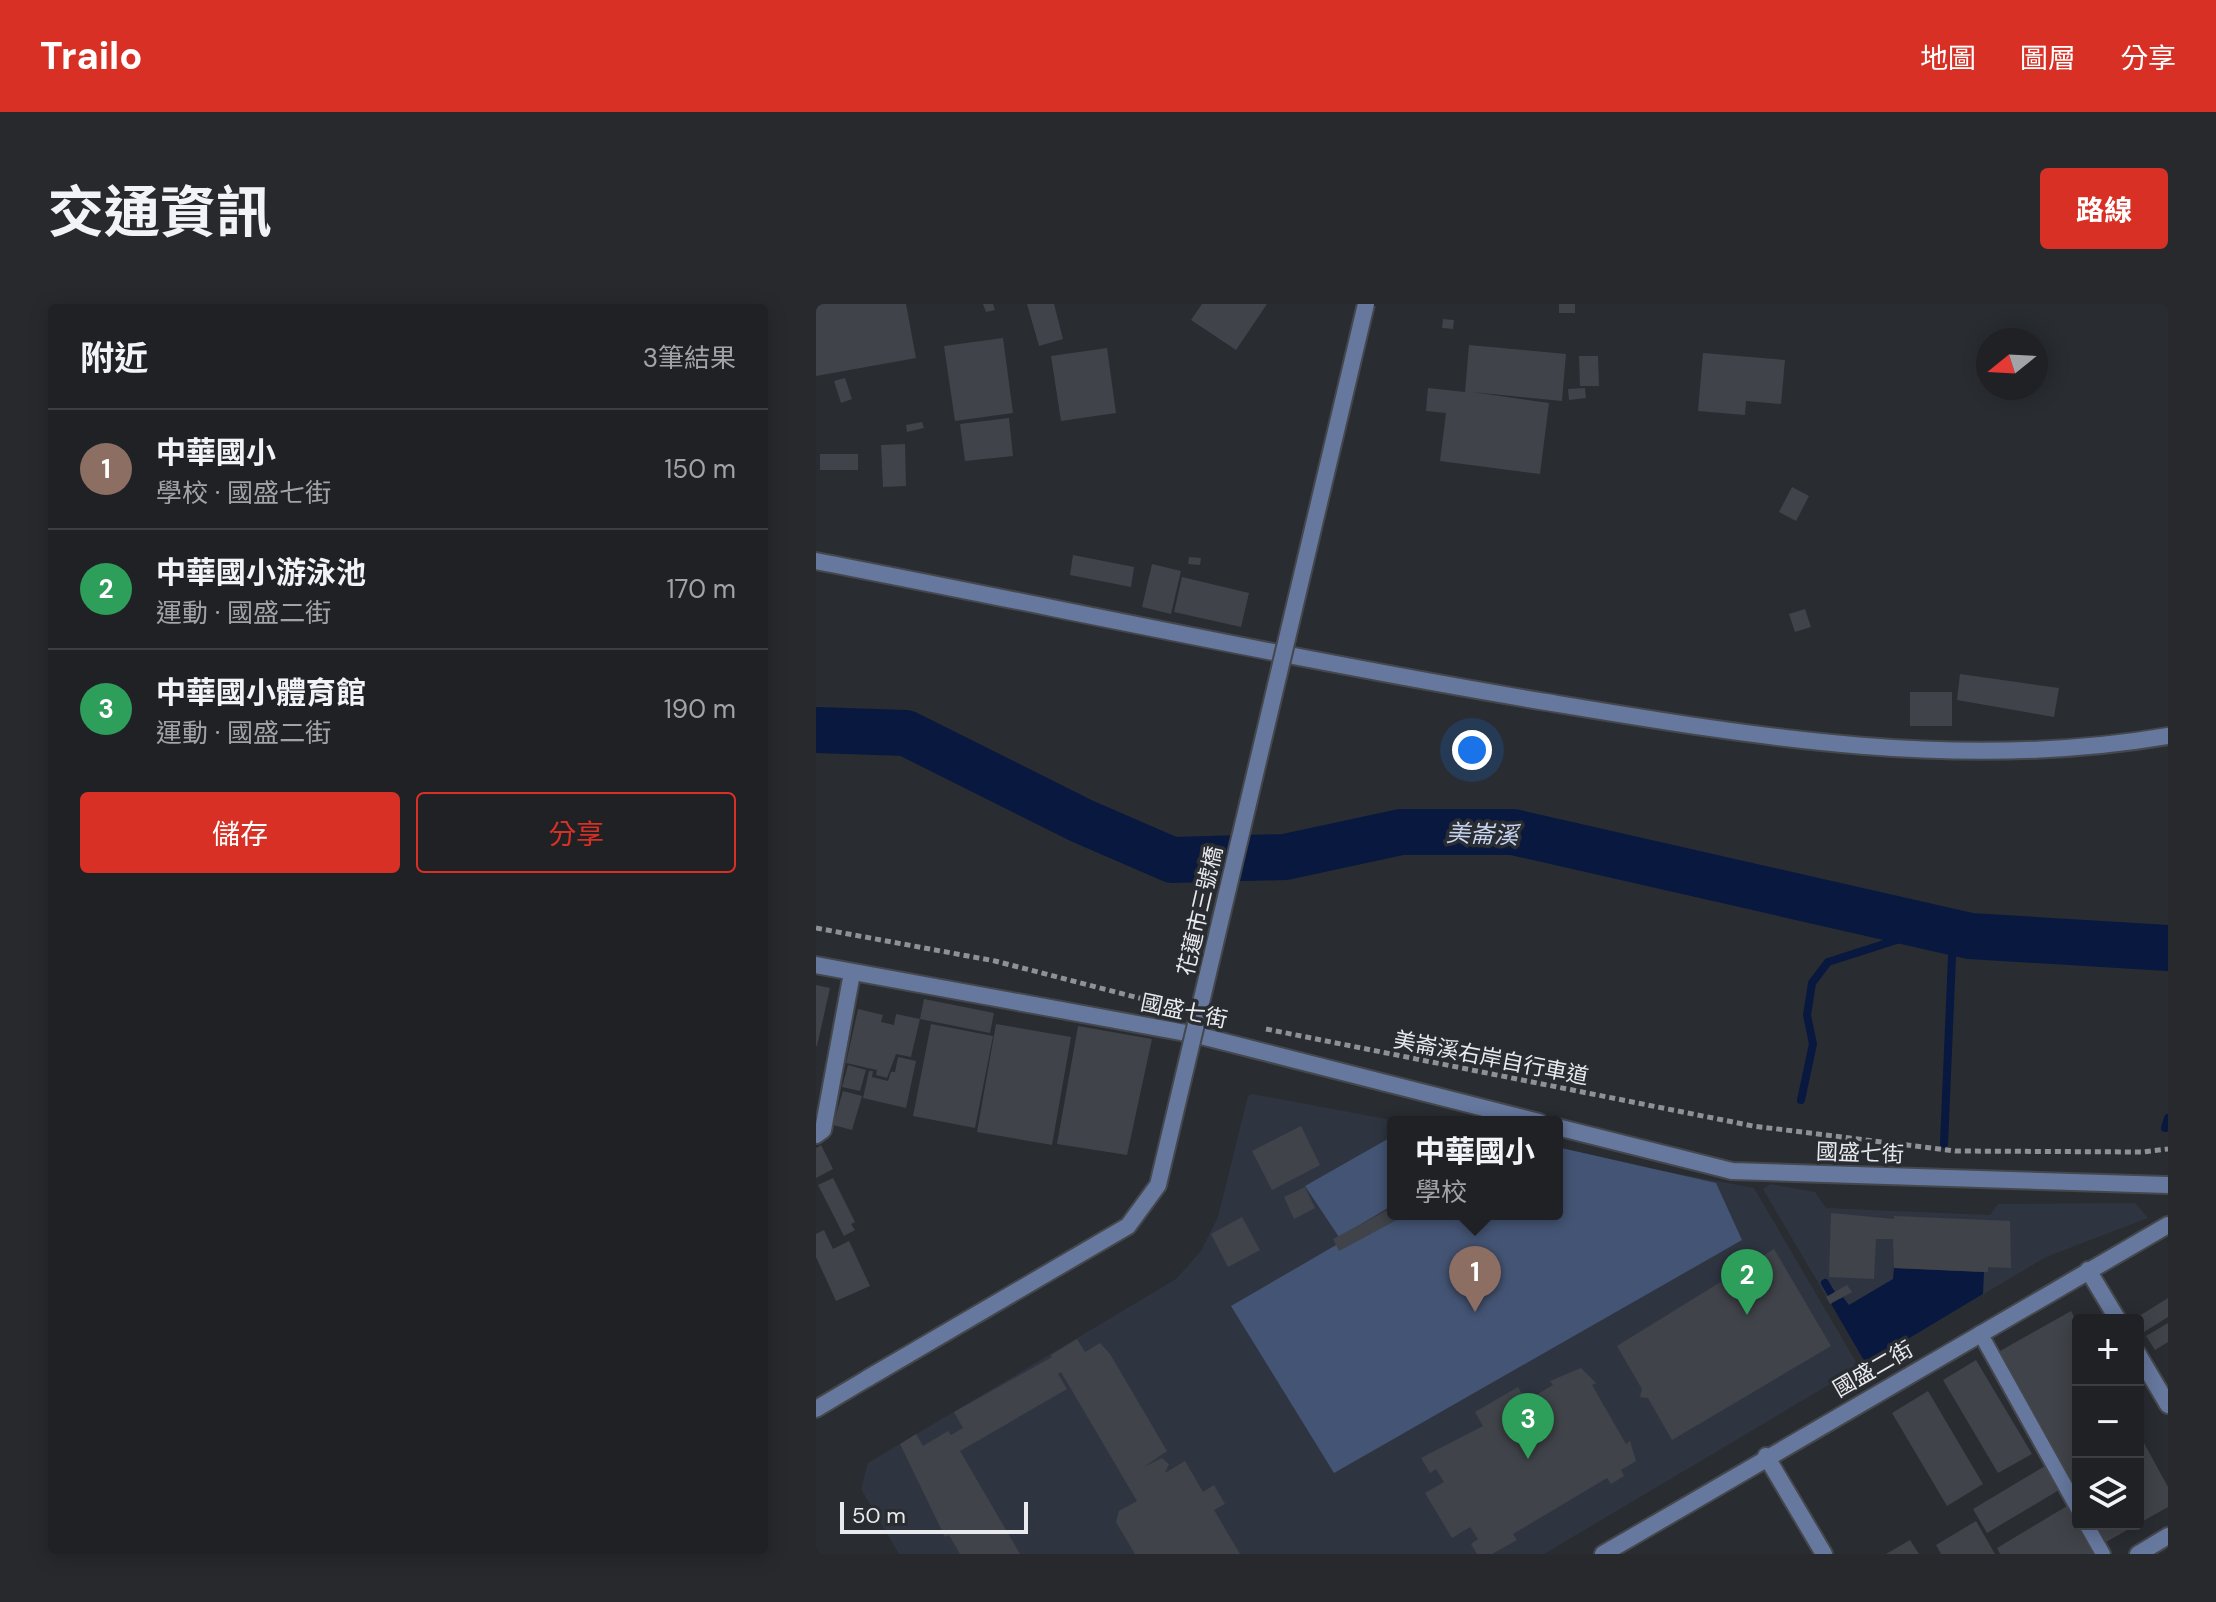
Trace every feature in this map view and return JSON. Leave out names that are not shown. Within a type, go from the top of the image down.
[{"type":"street","name":"花蓮市三號橋","points":[[816,1409],[1128,1226],[1158,1185],[1366,304]]},
{"type":"street","points":[[816,561],[1415,680],[1754,737],[1848,746],[1992,751],[2064,750],[2168,736]]},
{"type":"street","name":"國盛七街","points":[[816,965],[1197,1035],[1515,1116]]},
{"type":"street","points":[[816,1135],[823,1130],[852,973]]},
{"type":"street","name":"國盛七街","points":[[1563,1129],[1732,1171],[2168,1185]]},
{"type":"street","name":"國盛二街","points":[[1603,1554],[1766,1456],[2168,1225]]},
{"type":"street","points":[[2088,1270],[2114,1314]]},
{"type":"street","points":[[2144,1364],[2168,1405]]},
{"type":"street","points":[[1766,1456],[1824,1554]]},
{"type":"street","points":[[2138,1554],[2168,1536]]},
{"type":"lane","points":[[1980,1333],[2072,1498]]},
{"type":"lane","points":[[2089,1530],[2103,1554]]},
{"type":"path","points":[[816,928],[995,961],[1195,1012]]},
{"type":"path","name":"美崙溪右岸自行車道","points":[[1257,1027],[1753,1126],[1955,1151],[2142,1152],[2168,1149]]},
{"type":"shaded area","points":[[1252,1094],[1387,1119],[1387,1220],[1563,1220],[1563,1152],[1754,1188],[1859,1367],[1544,1554],[899,1554],[861,1489],[868,1463],[1176,1279],[1201,1251],[1218,1217],[1248,1096]]},
{"type":"shaded area","points":[[1387,1139],[1387,1209],[1339,1237],[1305,1186]]},
{"type":"shaded area","points":[[1563,1148],[1716,1183],[1742,1240],[1334,1473],[1231,1306],[1387,1215],[1387,1220],[1563,1220]]},
{"type":"shaded area","points":[[1770,1184],[1815,1192],[1826,1208],[1990,1215],[1998,1204],[2135,1203],[2148,1218],[2046,1257],[1866,1364],[1763,1189]]},
{"type":"shaded area","points":[[1894,1268],[1984,1272],[1983,1294],[1866,1364],[1831,1304],[1843,1297],[1849,1305],[1893,1279]]},
{"type":"building","points":[[816,304],[906,304],[916,358],[816,376]]},
{"type":"building","points":[[983,304],[993,304],[995,310],[986,312]]},
{"type":"building","points":[[1027,304],[1054,304],[1063,339],[1039,346]]},
{"type":"building","points":[[1202,304],[1267,304],[1236,350],[1191,320]]},
{"type":"building","points":[[1559,304],[1575,304],[1575,313],[1559,313]]},
{"type":"building","points":[[1443,319],[1454,320],[1453,329],[1442,328]]},
{"type":"building","points":[[1003,338],[1013,413],[955,421],[944,346]]},
{"type":"building","points":[[1469,345],[1566,354],[1562,401],[1472,392],[1549,403],[1540,474],[1440,461],[1446,413],[1426,411],[1428,388],[1465,392]]},
{"type":"building","points":[[1107,348],[1116,413],[1061,421],[1051,356]]},
{"type":"building","points":[[1703,353],[1785,360],[1781,404],[1746,401],[1745,415],[1698,411]]},
{"type":"building","points":[[1579,356],[1598,356],[1599,386],[1580,386]]},
{"type":"building","points":[[845,378],[852,399],[841,403],[834,381]]},
{"type":"building","points":[[1585,388],[1586,398],[1569,400],[1568,389]]},
{"type":"building","points":[[1009,418],[1013,456],[965,461],[960,424]]},
{"type":"building","points":[[922,422],[924,428],[907,432],[906,425]]},
{"type":"building","points":[[905,444],[906,486],[883,487],[881,445]]},
{"type":"building","points":[[820,454],[858,454],[858,470],[820,470]]},
{"type":"building","points":[[1792,487],[1809,496],[1796,521],[1779,512]]},
{"type":"building","points":[[1073,555],[1134,567],[1131,587],[1070,575]]},
{"type":"building","points":[[1189,557],[1201,558],[1200,565],[1188,564]]},
{"type":"building","points":[[1152,564],[1181,571],[1171,614],[1142,607]]},
{"type":"building","points":[[1182,577],[1249,593],[1241,627],[1174,612]]},
{"type":"building","points":[[1805,609],[1811,627],[1795,632],[1789,614]]},
{"type":"building","points":[[1960,674],[2059,688],[2054,717],[1957,700]]},
{"type":"building","points":[[1910,692],[1952,692],[1952,726],[1910,726]]},
{"type":"building","points":[[816,985],[830,988],[817,1046],[816,1046]]},
{"type":"building","points":[[924,999],[994,1013],[990,1033],[920,1019]]},
{"type":"building","points":[[858,1009],[883,1015],[881,1022],[894,1025],[896,1014],[920,1019],[911,1057],[896,1054],[887,1078],[876,1075],[877,1070],[846,1063]]},
{"type":"building","points":[[931,1024],[993,1036],[975,1128],[913,1116]]},
{"type":"building","points":[[996,1024],[1071,1037],[1052,1145],[977,1132]]},
{"type":"building","points":[[1078,1026],[1152,1039],[1127,1155],[1057,1144]]},
{"type":"building","points":[[898,1057],[916,1061],[906,1108],[863,1098],[869,1071],[873,1071],[872,1077],[888,1081],[891,1072],[895,1072]]},
{"type":"building","points":[[848,1065],[866,1070],[860,1091],[842,1087]]},
{"type":"building","points":[[843,1091],[862,1096],[852,1130],[833,1125]]},
{"type":"building","points":[[1301,1126],[1320,1165],[1272,1190],[1252,1151]]},
{"type":"building","points":[[821,1145],[833,1169],[816,1178],[816,1148]]},
{"type":"building","points":[[833,1178],[855,1222],[851,1224],[855,1230],[844,1236],[818,1185]]},
{"type":"building","points":[[1305,1187],[1315,1208],[1294,1219],[1284,1197]]},
{"type":"building","points":[[1387,1210],[1387,1220],[1397,1220],[1339,1251],[1333,1239]]},
{"type":"building","points":[[1831,1213],[1894,1219],[1894,1216],[2010,1221],[2011,1268],[1988,1267],[1988,1272],[1984,1272],[1894,1268],[1893,1239],[1876,1239],[1874,1279],[1829,1277]]},
{"type":"building","points":[[1242,1217],[1260,1250],[1228,1267],[1211,1234]]},
{"type":"building","points":[[824,1230],[833,1249],[849,1241],[870,1286],[836,1301],[816,1257],[816,1234]]},
{"type":"building","points":[[1774,1249],[1831,1346],[1672,1440],[1648,1398],[1640,1397],[1642,1389],[1617,1346]]},
{"type":"building","points":[[1847,1285],[1852,1292],[1830,1304],[1826,1297]]},
{"type":"building","points":[[2168,1298],[2168,1317],[2144,1332],[2142,1314]]},
{"type":"building","points":[[2071,1311],[2072,1481],[2000,1351]]},
{"type":"building","points":[[2168,1323],[2168,1342],[2155,1350],[2146,1336]]},
{"type":"building","points":[[1077,1339],[1085,1352],[1100,1343],[1110,1354],[1167,1451],[1144,1467],[1162,1458],[1169,1464],[1165,1473],[1185,1461],[1203,1492],[1214,1485],[1225,1504],[1214,1510],[1240,1554],[1135,1554],[1116,1522],[1119,1511],[1137,1501],[1061,1372],[1058,1374],[1067,1389],[960,1451],[1020,1554],[960,1554],[949,1535],[945,1537],[900,1444],[916,1434],[923,1446],[948,1431],[951,1435],[963,1428],[954,1412],[1052,1357]]},
{"type":"building","points":[[1976,1360],[2032,1454],[1998,1473],[1943,1380]]},
{"type":"building","points":[[1581,1368],[1596,1383],[1592,1385],[1626,1444],[1630,1441],[1636,1461],[1621,1470],[1624,1476],[1611,1484],[1607,1478],[1513,1534],[1517,1540],[1492,1554],[1477,1554],[1471,1544],[1478,1539],[1470,1527],[1452,1538],[1425,1493],[1444,1482],[1436,1469],[1430,1473],[1421,1458],[1483,1426],[1475,1412],[1518,1387],[1526,1401],[1553,1385],[1550,1381]]},
{"type":"building","points":[[1928,1391],[1983,1484],[1947,1506],[1892,1413]]},
{"type":"building","points":[[2144,1443],[2168,1487],[2168,1507],[2144,1521]]},
{"type":"building","points":[[2045,1466],[2059,1490],[1987,1533],[1973,1509]]},
{"type":"building","points":[[2067,1506],[2072,1514],[2072,1530],[2082,1530],[2096,1554],[2000,1554],[1997,1548]]},
{"type":"building","points":[[1976,1521],[1995,1554],[1941,1554],[1936,1545]]},
{"type":"building","points":[[2099,1530],[2127,1530],[2106,1542]]},
{"type":"building","points":[[1910,1540],[1919,1554],[1886,1554]]},
{"type":"waterway","name":"美崙溪","points":[[816,730],[906,733],[1082,821],[1172,860],[1285,857],[1401,832],[1513,832],[1970,936],[2168,948]]},
{"type":"waterway","points":[[1801,1100],[1813,1044],[1807,1015],[1812,983],[1828,962],[1934,928]]},
{"type":"waterway","points":[[1944,1144],[1953,933]]},
{"type":"waterway","points":[[2165,1128],[2168,1118]]},
{"type":"waterway","points":[[1825,1283],[1835,1300]]},
{"type":"place","name":"中華國小","points":[[1475,1312]]},
{"type":"place","name":"中華國小游泳池","points":[[1747,1315]]},
{"type":"place","name":"中華國小體育館","points":[[1528,1459]]}]
